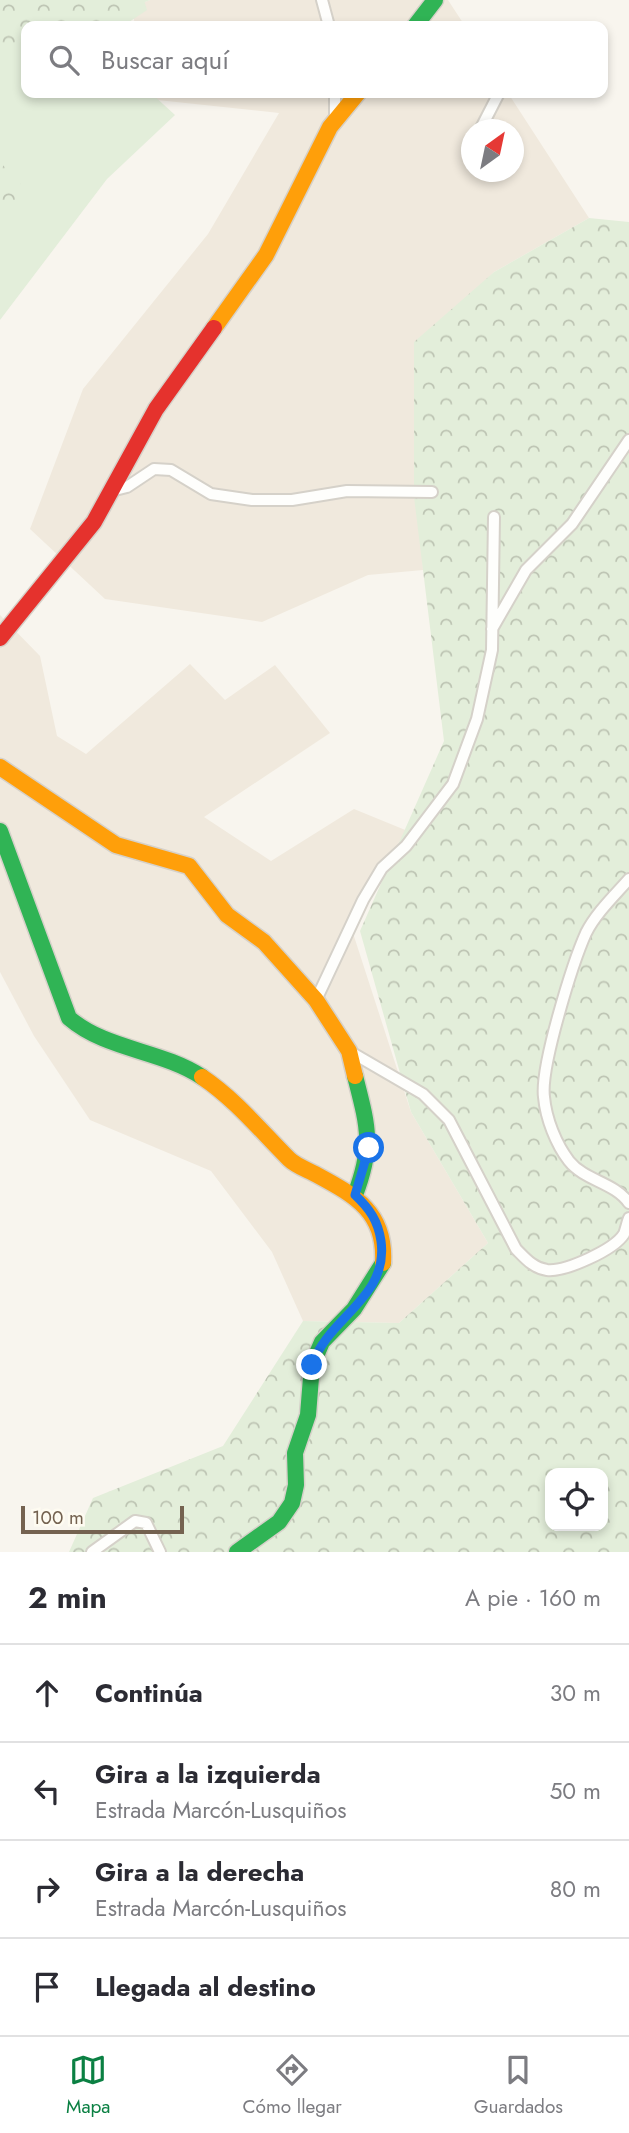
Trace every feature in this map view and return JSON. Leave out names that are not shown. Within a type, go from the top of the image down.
[{"type":"street","points":[[322,0],[328,21]]},
{"type":"street","points":[[422,21],[435,0]]},
{"type":"street","points":[[335,98],[335,120]]},
{"type":"street","points":[[0,638],[94,522],[165,396],[272,246],[314,156],[335,120],[354,98]]},
{"type":"street","points":[[486,119],[496,98]]},
{"type":"street","points":[[492,629],[526,570],[572,524],[629,440]]},
{"type":"street","points":[[111,491],[127,486],[154,469],[171,470],[211,494],[252,500],[292,500],[347,491],[432,492]]},
{"type":"street","points":[[316,1000],[363,900],[382,868],[406,846],[453,784],[477,719],[492,650],[494,517]]},
{"type":"street","points":[[0,767],[116,845],[189,866],[228,915],[264,942],[316,1000],[349,1051],[363,1108],[369,1148],[355,1195]]},
{"type":"street","points":[[0,831],[69,1018],[84,1031],[181,1063],[224,1092],[258,1124],[291,1161],[355,1195],[379,1224],[384,1261],[369,1289],[316,1352],[312,1365],[308,1415],[295,1452],[296,1485],[292,1503],[279,1522],[237,1552]]},
{"type":"street","points":[[629,878],[587,931],[546,1062],[543,1096],[553,1132],[570,1162],[588,1176],[618,1190],[629,1203]]},
{"type":"street","points":[[349,1051],[424,1094],[449,1119],[516,1248],[530,1263],[548,1270],[569,1266],[603,1252],[623,1235],[629,1218]]},
{"type":"street","points":[[92,1552],[135,1521],[146,1523],[160,1552]]},
{"type":"shaded area","points":[[150,0],[448,0],[462,21],[134,21],[132,7]]},
{"type":"shaded area","points":[[148,98],[511,98],[589,218],[494,272],[414,359],[423,570],[368,575],[262,622],[105,599],[30,529],[83,389],[208,234],[279,113]]},
{"type":"shaded area","points":[[0,615],[40,656],[57,736],[86,754],[190,664],[225,700],[275,665],[330,733],[204,817],[271,861],[354,809],[415,834],[351,927],[411,1112],[488,1243],[399,1323],[303,1321],[272,1252],[211,1171],[90,1120],[34,1036],[0,972]]},
{"type":"green space","points":[[0,0],[144,0],[147,10],[130,21],[21,21],[21,98],[156,98],[175,115],[107,179],[0,320]]},
{"type":"green space","points":[[0,0],[150,0],[99,21],[21,21],[21,48],[0,54]]},
{"type":"green space","points":[[0,162],[26,190],[0,219]]},
{"type":"green space","points":[[589,218],[629,222],[629,1552],[69,1552],[93,1498],[223,1446],[303,1321],[399,1323],[488,1243],[411,1112],[360,931],[444,741],[414,497],[414,342],[494,272]]},
{"type":"traffic: fast","points":[[419,21],[435,0]]},
{"type":"traffic: fast","points":[[0,831],[69,1018],[100,1037],[169,1061],[202,1077]]},
{"type":"traffic: fast","points":[[355,1076],[366,1123],[367,1149],[355,1195]]},
{"type":"traffic: fast","points":[[237,1552],[279,1522],[292,1503],[296,1485],[295,1453],[308,1415],[312,1365],[322,1342],[354,1309],[383,1263]]},
{"type":"traffic: slow","points":[[214,328],[266,255],[330,127],[354,98]]},
{"type":"traffic: slow","points":[[0,767],[116,845],[189,866],[227,915],[264,942],[316,1000],[349,1051],[355,1076]]},
{"type":"traffic: slow","points":[[202,1077],[237,1105],[292,1161],[344,1191],[366,1208],[379,1231],[383,1246],[383,1263]]},
{"type":"traffic: jam","points":[[0,638],[94,522],[156,409],[214,328]]},
{"type":"route","points":[[312,1365],[322,1342],[354,1310],[384,1261],[379,1224],[355,1195],[369,1148]]}]
